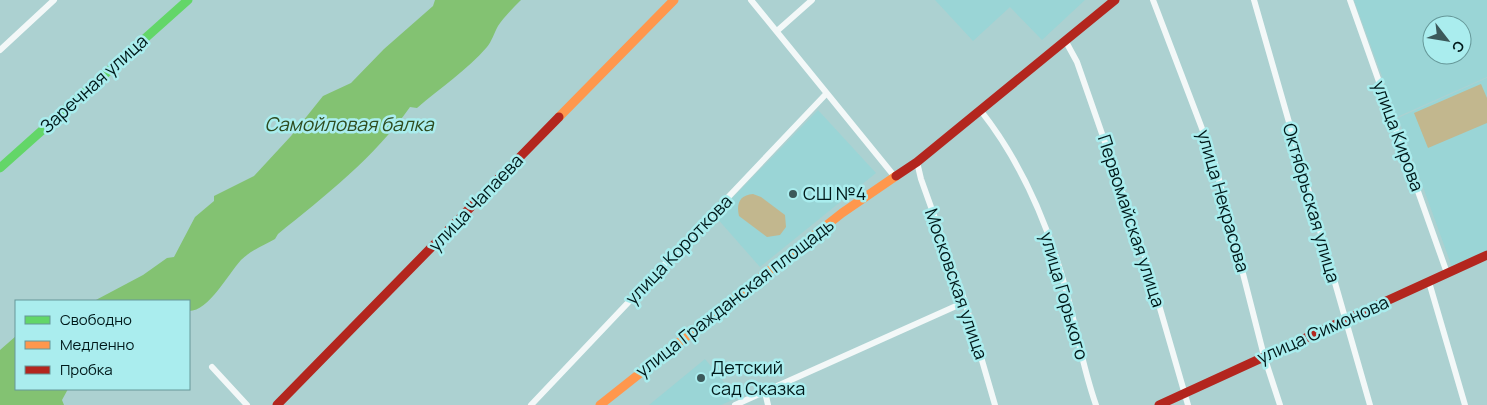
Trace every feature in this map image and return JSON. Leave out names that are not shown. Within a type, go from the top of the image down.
[{"type":"street","name":"Заречная улица","points":[[0,168],[188,0]]},
{"type":"street","name":"улица Чапаева","points":[[277,405],[674,0]]},
{"type":"street","points":[[751,0],[895,177],[981,111],[1115,0]]},
{"type":"street","points":[[778,31],[812,0]]},
{"type":"street","name":"улица Некрасова","points":[[1153,0],[1214,160],[1264,356],[1280,405]]},
{"type":"street","name":"Октябрьская улица","points":[[1254,0],[1370,405]]},
{"type":"street","name":"улица Кирова","points":[[1350,0],[1447,273]]},
{"type":"street","points":[[0,50],[51,1]]},
{"type":"street","name":"Первомайская улица","points":[[1065,40],[1077,62],[1146,260],[1188,405]]},
{"type":"street","name":"улица Короткова","points":[[534,404],[826,94]]},
{"type":"street","name":"улица Горького","points":[[981,111],[992,124],[1024,180],[1054,251],[1077,333],[1086,379],[1096,405]]},
{"type":"street","name":"Московская улица","points":[[917,162],[920,179],[965,302],[995,405]]},
{"type":"street","name":"улица Гражданская площадь","points":[[600,405],[839,216],[895,177]]},
{"type":"street","name":"улица Симонова","points":[[1159,405],[1487,255]]},
{"type":"street","points":[[1428,282],[1464,405]]},
{"type":"street","points":[[735,405],[965,302]]},
{"type":"street","points":[[212,367],[247,405]]},
{"type":"street","points":[[765,392],[768,405]]},
{"type":"shaded area","points":[[935,0],[1085,0],[1042,40],[1010,7],[973,41]]},
{"type":"shaded area","points":[[1354,0],[1487,0],[1487,77],[1397,117]]},
{"type":"shaded area","points":[[1487,78],[1487,252],[1452,267],[1398,118]]},
{"type":"shaded area","points":[[1481,84],[1487,98],[1487,123],[1428,148],[1414,113]]},
{"type":"shaded area","name":"СШ №4","points":[[818,110],[876,173],[760,267],[715,216]]},
{"type":"shaded area","points":[[753,194],[761,197],[785,215],[786,227],[780,235],[767,237],[739,216],[738,207],[740,200],[745,196]]},
{"type":"shaded area","name":"Детский сад Сказка","points":[[705,359],[737,398],[721,405],[649,405]]},
{"type":"water","name":"Самойловая балка","points":[[435,0],[521,0],[500,23],[487,47],[471,63],[417,108],[410,107],[381,143],[348,175],[278,234],[275,239],[241,260],[218,291],[204,305],[190,311],[190,300],[96,300],[143,275],[167,258],[174,257],[195,217],[214,201],[214,196],[254,176],[291,136],[323,96],[351,83],[384,49],[433,6]]},
{"type":"water","points":[[15,337],[15,390],[67,390],[62,400],[64,405],[0,405],[0,350]]},
{"type":"traffic: fast","points":[[0,168],[188,0]]},
{"type":"traffic: slow","points":[[559,117],[674,0]]},
{"type":"traffic: slow","points":[[600,405],[842,213],[896,176]]},
{"type":"traffic: jam","points":[[896,176],[917,162],[1115,0]]},
{"type":"traffic: jam","points":[[277,405],[559,117]]},
{"type":"traffic: jam","points":[[1159,405],[1487,255]]},
{"type":"place","name":"СШ №4","points":[[793,194]]},
{"type":"place","name":"Детский сад Сказка","points":[[701,378]]}]
